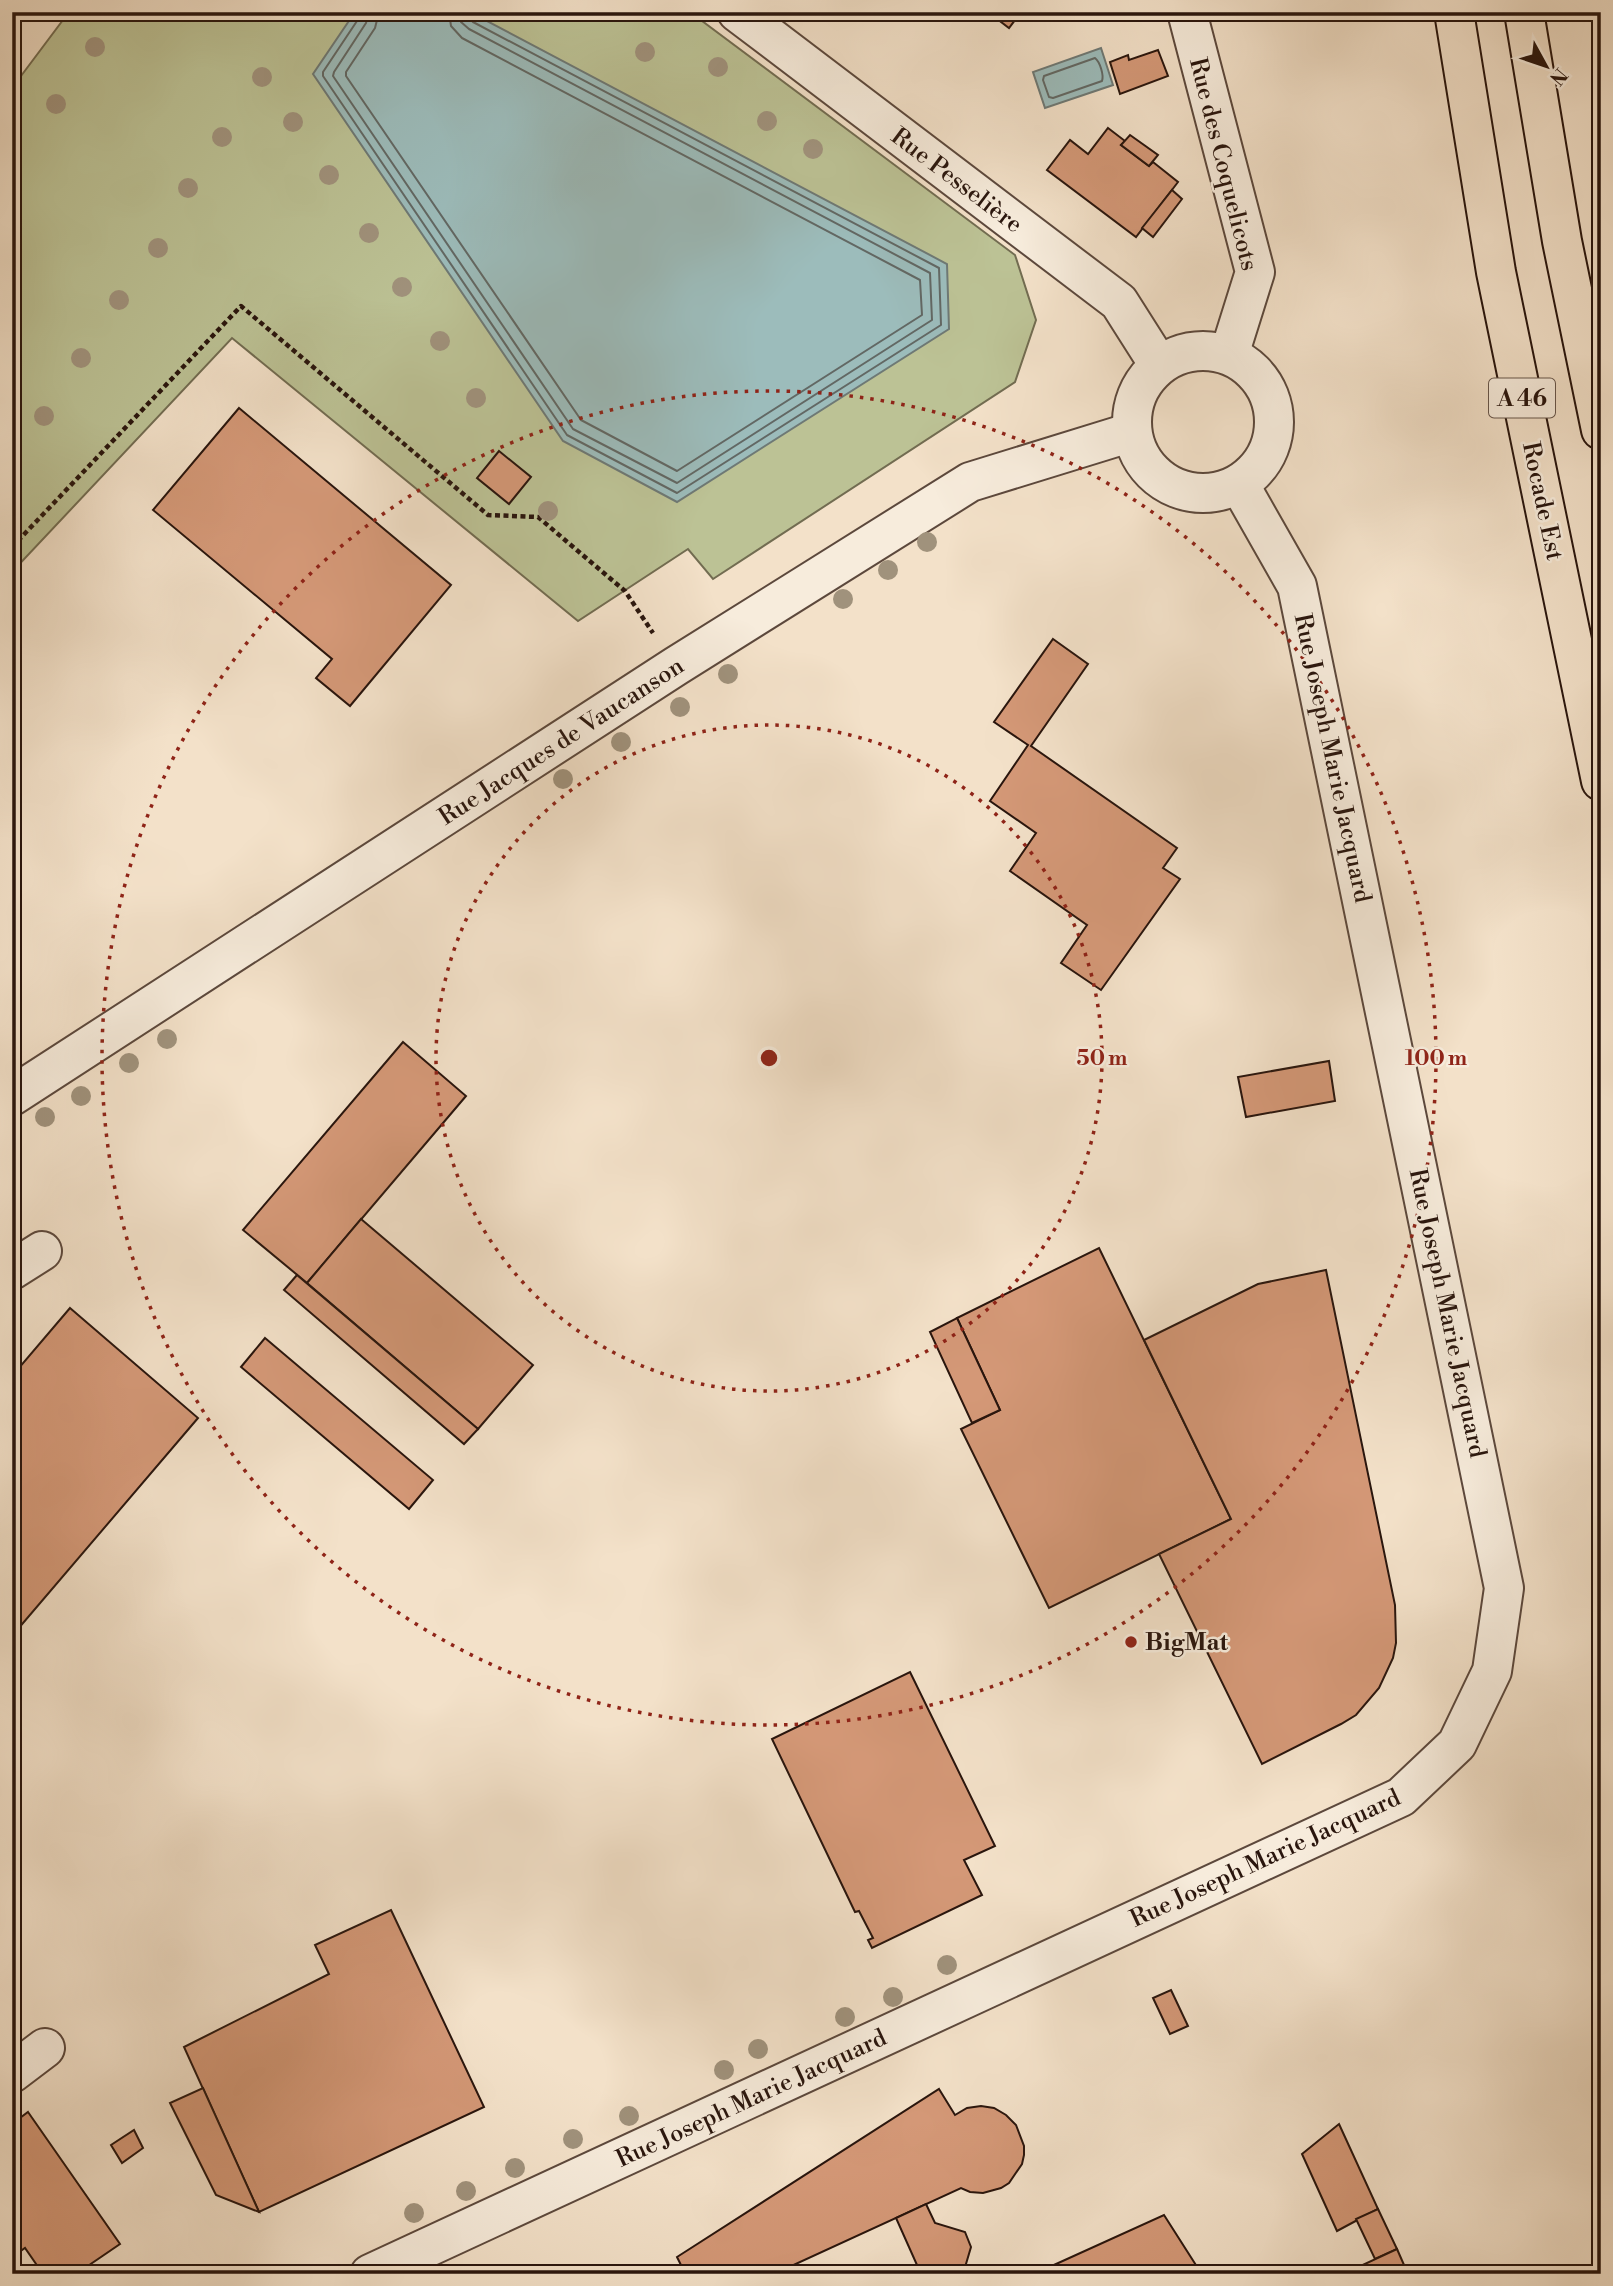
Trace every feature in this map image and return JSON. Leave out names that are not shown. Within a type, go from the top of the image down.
[{"type":"highway","name":"Rocade Est","points":[[1454,12],[1496,272],[1601,781]]},
{"type":"highway","name":"A 46","points":[[1524,12],[1562,242],[1601,430]]},
{"type":"street","name":"Rue Pesselière","points":[[737,12],[1119,302],[1159,365]]},
{"type":"street","name":"Rue des Coquelicots","points":[[1187,12],[1255,272],[1229,355]]},
{"type":"street","points":[[1205,350],[1229,355],[1249,367],[1264,383],[1273,405],[1275,427],[1269,450],[1257,469],[1239,484],[1218,492],[1194,493],[1172,486],[1153,473],[1139,454],[1132,432],[1132,413],[1137,395],[1146,378],[1159,365],[1181,354],[1205,350]]},
{"type":"street","name":"Rue Jacques de Vaucanson","points":[[12,1096],[676,666],[970,482],[1132,432]]},
{"type":"street","name":"Rue Joseph Marie Jacquard","points":[[370,2274],[1401,1797],[1457,1744],[1463,1732],[1492,1671],[1504,1588],[1297,586],[1239,484]]},
{"type":"street","points":[[12,2073],[45,2048]]},
{"type":"path","points":[[12,547],[241,306],[488,515],[538,517],[625,591],[676,666]]},
{"type":"green space","points":[[69,12],[690,12],[1015,255],[1036,320],[1015,382],[713,579],[688,549],[578,621],[232,338],[12,572],[12,88]]},
{"type":"water","points":[[355,12],[470,12],[947,264],[949,329],[677,502],[563,441],[313,74]]},
{"type":"water","points":[[1101,48],[1113,85],[1045,108],[1033,72]]},
{"type":"building","points":[[988,12],[1021,12],[1009,28]]},
{"type":"building","points":[[1158,50],[1168,76],[1120,94],[1110,62],[1128,55],[1129,60]]},
{"type":"building","points":[[1108,128],[1125,141],[1121,145],[1149,166],[1153,162],[1178,182],[1136,237],[1047,170],[1070,140],[1088,154]]},
{"type":"building","points":[[1130,135],[1158,155],[1149,166],[1121,145]]},
{"type":"building","points":[[1172,190],[1182,199],[1153,237],[1142,228]]},
{"type":"building","points":[[239,408],[451,585],[350,706],[316,678],[332,659],[153,510]]},
{"type":"building","points":[[499,451],[531,477],[509,504],[477,478]]},
{"type":"building","points":[[1053,639],[1088,664],[1031,746],[1177,848],[1163,868],[1180,879],[1101,990],[1061,963],[1087,925],[1010,871],[1036,833],[990,801],[1028,745],[994,722]]},
{"type":"building","points":[[403,1042],[466,1096],[307,1283],[243,1230]]},
{"type":"building","points":[[1329,1061],[1335,1101],[1246,1117],[1238,1077]]},
{"type":"building","points":[[361,1219],[533,1365],[478,1429],[307,1283]]},
{"type":"building","points":[[1099,1248],[1231,1519],[1049,1608],[961,1429],[1000,1410],[957,1318]]},
{"type":"building","points":[[1326,1270],[1395,1605],[1396,1643],[1393,1658],[1379,1688],[1356,1715],[1262,1764],[1159,1554],[1231,1519],[1144,1340],[1258,1284]]},
{"type":"building","points":[[297,1275],[478,1429],[464,1444],[284,1290]]},
{"type":"building","points":[[70,1308],[198,1418],[12,1636],[12,1376]]},
{"type":"building","points":[[957,1318],[1000,1410],[972,1423],[930,1332]]},
{"type":"building","points":[[265,1338],[433,1480],[409,1509],[241,1367]]},
{"type":"building","points":[[910,1672],[995,1846],[964,1860],[982,1895],[872,1948],[868,1940],[873,1938],[859,1911],[855,1912],[772,1739]]},
{"type":"building","points":[[391,1910],[484,2107],[259,2212],[184,2047],[329,1974],[315,1945]]},
{"type":"building","points":[[1171,1990],[1188,2026],[1170,2034],[1153,1998]]},
{"type":"building","points":[[203,2088],[259,2212],[216,2195],[170,2103]]},
{"type":"building","points":[[939,2089],[955,2115],[967,2108],[994,2108],[1016,2125],[1024,2146],[1024,2155],[1022,2164],[1009,2183],[983,2193],[961,2188],[774,2274],[652,2274],[665,2266],[669,2272],[681,2265],[677,2257]]},
{"type":"building","points":[[28,2112],[120,2244],[76,2274],[43,2274],[25,2248],[12,2257],[12,2124]]},
{"type":"building","points":[[1339,2124],[1378,2209],[1337,2231],[1302,2154]]},
{"type":"building","points":[[134,2130],[143,2148],[122,2163],[111,2145]]},
{"type":"building","points":[[926,2204],[935,2223],[965,2232],[971,2247],[963,2274],[921,2274],[896,2218]]},
{"type":"building","points":[[1378,2209],[1397,2249],[1375,2259],[1356,2219]]},
{"type":"building","points":[[1164,2215],[1201,2273],[1034,2274]]},
{"type":"building","points":[[1397,2249],[1408,2274],[1358,2274],[1356,2268]]},
{"type":"place","name":"BigMat","points":[[1131,1642]]}]
